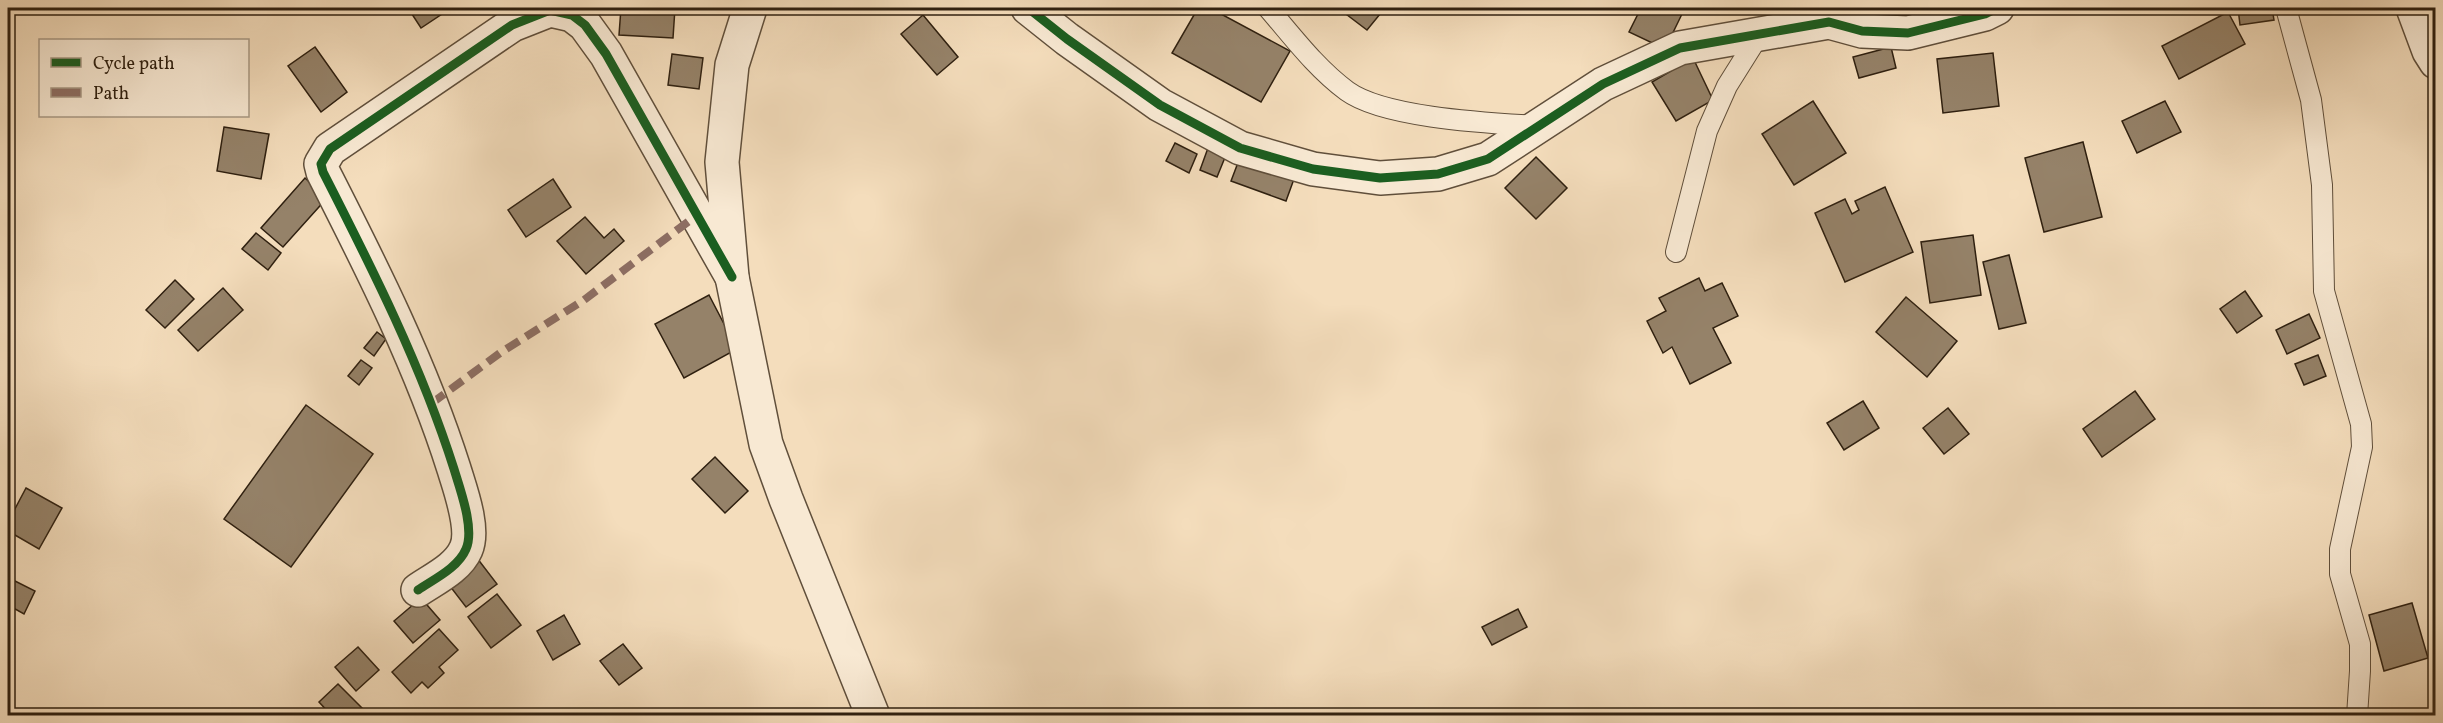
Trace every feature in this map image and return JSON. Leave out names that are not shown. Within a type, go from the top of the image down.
[{"type":"street","points":[[750,8],[732,65],[722,162],[732,277],[766,444],[873,716]]},
{"type":"street","points":[[1028,8],[1067,39],[1160,105],[1240,147],[1313,169],[1380,178],[1437,174],[1488,159],[1603,84],[1680,48],[1758,35],[1828,15],[1862,31],[1908,33],[1985,14],[1997,8]]},
{"type":"street","points":[[2413,8],[2428,51],[2436,62]]},
{"type":"street","points":[[418,590],[456,564],[466,549],[469,536],[463,497],[414,357],[322,171],[321,164],[330,149],[512,25],[550,10],[572,15],[585,25],[606,54],[732,277]]},
{"type":"street","points":[[697,215],[722,162]]},
{"type":"lane","points":[[1268,8],[1318,66],[1349,93],[1381,106],[1470,122],[1539,126]]},
{"type":"lane","points":[[2286,8],[2311,100],[2322,185],[2324,291],[2361,424],[2362,447],[2340,557],[2340,574],[2360,644],[2361,670],[2356,716]]},
{"type":"lane","points":[[1676,252],[1707,131],[1727,86],[1758,35]]},
{"type":"building","points":[[408,8],[442,8],[445,12],[421,28]]},
{"type":"building","points":[[621,8],[675,8],[673,38],[619,35]]},
{"type":"building","points":[[1198,8],[1210,8],[1290,51],[1261,102],[1172,53]]},
{"type":"building","points":[[1338,8],[1385,8],[1367,30]]},
{"type":"building","points":[[1641,8],[1668,8],[1682,14],[1665,49],[1629,32]]},
{"type":"building","points":[[2238,8],[2272,8],[2274,20],[2240,25]]},
{"type":"building","points":[[2228,12],[2245,44],[2179,79],[2162,46]]},
{"type":"building","points":[[923,15],[958,57],[937,75],[901,34]]},
{"type":"building","points":[[315,47],[347,92],[321,112],[288,66]]},
{"type":"building","points":[[1891,47],[1896,68],[1859,78],[1853,57]]},
{"type":"building","points":[[1993,53],[1999,106],[1943,113],[1937,59]]},
{"type":"building","points":[[672,54],[703,58],[699,89],[668,85]]},
{"type":"building","points":[[1693,58],[1713,100],[1676,121],[1652,82]]},
{"type":"building","points":[[1813,101],[1846,153],[1794,185],[1762,134]]},
{"type":"building","points":[[2165,101],[2181,132],[2137,153],[2122,121]]},
{"type":"building","points":[[224,127],[269,134],[261,179],[217,171]]},
{"type":"building","points":[[2083,142],[2102,217],[2044,232],[2025,158]]},
{"type":"building","points":[[1175,143],[1197,154],[1189,173],[1166,161]]},
{"type":"building","points":[[1208,148],[1226,155],[1217,177],[1200,170]]},
{"type":"building","points":[[1536,157],[1567,188],[1536,219],[1505,188]]},
{"type":"building","points":[[1239,160],[1294,179],[1286,201],[1231,181]]},
{"type":"building","points":[[305,178],[327,198],[283,247],[261,228]]},
{"type":"building","points":[[553,179],[571,207],[526,237],[508,210]]},
{"type":"building","points":[[1885,187],[1913,252],[1845,282],[1815,213],[1845,199],[1852,214],[1859,210],[1855,201]]},
{"type":"building","points":[[585,217],[604,238],[614,229],[624,241],[586,274],[557,241]]},
{"type":"building","points":[[256,233],[281,253],[268,270],[242,249]]},
{"type":"building","points":[[1973,235],[1981,295],[1930,303],[1921,242]]},
{"type":"building","points":[[2009,255],[2026,323],[1999,329],[1983,262]]},
{"type":"building","points":[[1699,278],[1705,291],[1722,283],[1738,316],[1713,328],[1731,363],[1690,384],[1672,347],[1663,353],[1647,321],[1666,311],[1659,298]]},
{"type":"building","points":[[175,280],[194,299],[165,328],[146,310]]},
{"type":"building","points":[[223,288],[243,310],[198,351],[178,330]]},
{"type":"building","points":[[2245,291],[2262,316],[2237,333],[2220,309]]},
{"type":"building","points":[[709,295],[737,349],[684,378],[655,324]]},
{"type":"building","points":[[1906,297],[1957,341],[1927,377],[1876,332]]},
{"type":"building","points":[[2309,314],[2320,338],[2287,354],[2276,330]]},
{"type":"building","points":[[377,332],[386,339],[374,356],[364,348]]},
{"type":"building","points":[[2318,355],[2326,376],[2304,385],[2295,364]]},
{"type":"building","points":[[361,360],[372,368],[359,385],[348,376]]},
{"type":"building","points":[[2135,391],[2155,419],[2102,457],[2083,429]]},
{"type":"building","points":[[1863,401],[1879,428],[1844,450],[1827,423]]},
{"type":"building","points":[[306,405],[373,454],[291,567],[224,519]]},
{"type":"building","points":[[1948,408],[1969,434],[1944,454],[1923,428]]},
{"type":"building","points":[[715,457],[748,491],[725,513],[692,479]]},
{"type":"building","points":[[26,488],[62,508],[39,549],[8,531],[8,522]]},
{"type":"building","points":[[477,558],[497,584],[466,607],[446,581]]},
{"type":"building","points":[[13,580],[35,591],[24,614],[8,605],[8,592]]},
{"type":"building","points":[[497,594],[521,625],[491,648],[468,617]]},
{"type":"building","points":[[421,598],[440,620],[413,643],[394,621]]},
{"type":"building","points":[[2412,603],[2428,658],[2384,671],[2369,615]]},
{"type":"building","points":[[1518,609],[1527,627],[1492,645],[1482,627]]},
{"type":"building","points":[[564,615],[580,644],[553,660],[537,631]]},
{"type":"building","points":[[439,629],[458,650],[439,667],[444,673],[428,688],[422,682],[411,693],[392,672]]},
{"type":"building","points":[[623,644],[642,668],[619,685],[600,661]]},
{"type":"building","points":[[358,647],[379,670],[356,691],[335,667]]},
{"type":"building","points":[[338,684],[368,716],[332,716],[319,702]]},
{"type":"marked path","points":[[432,403],[500,353],[584,300],[697,215]]},
{"type":"cycle path","points":[[1028,8],[1067,39],[1160,105],[1240,148],[1313,169],[1380,178],[1438,174],[1488,159],[1603,84],[1680,48],[1829,22],[1862,31],[1908,33],[1985,14],[1997,8]]},
{"type":"cycle path","points":[[418,590],[445,572],[462,556],[466,549],[469,531],[466,509],[441,430],[411,355],[323,172],[321,164],[330,149],[512,25],[550,10],[572,15],[585,25],[606,54],[732,277]]}]
